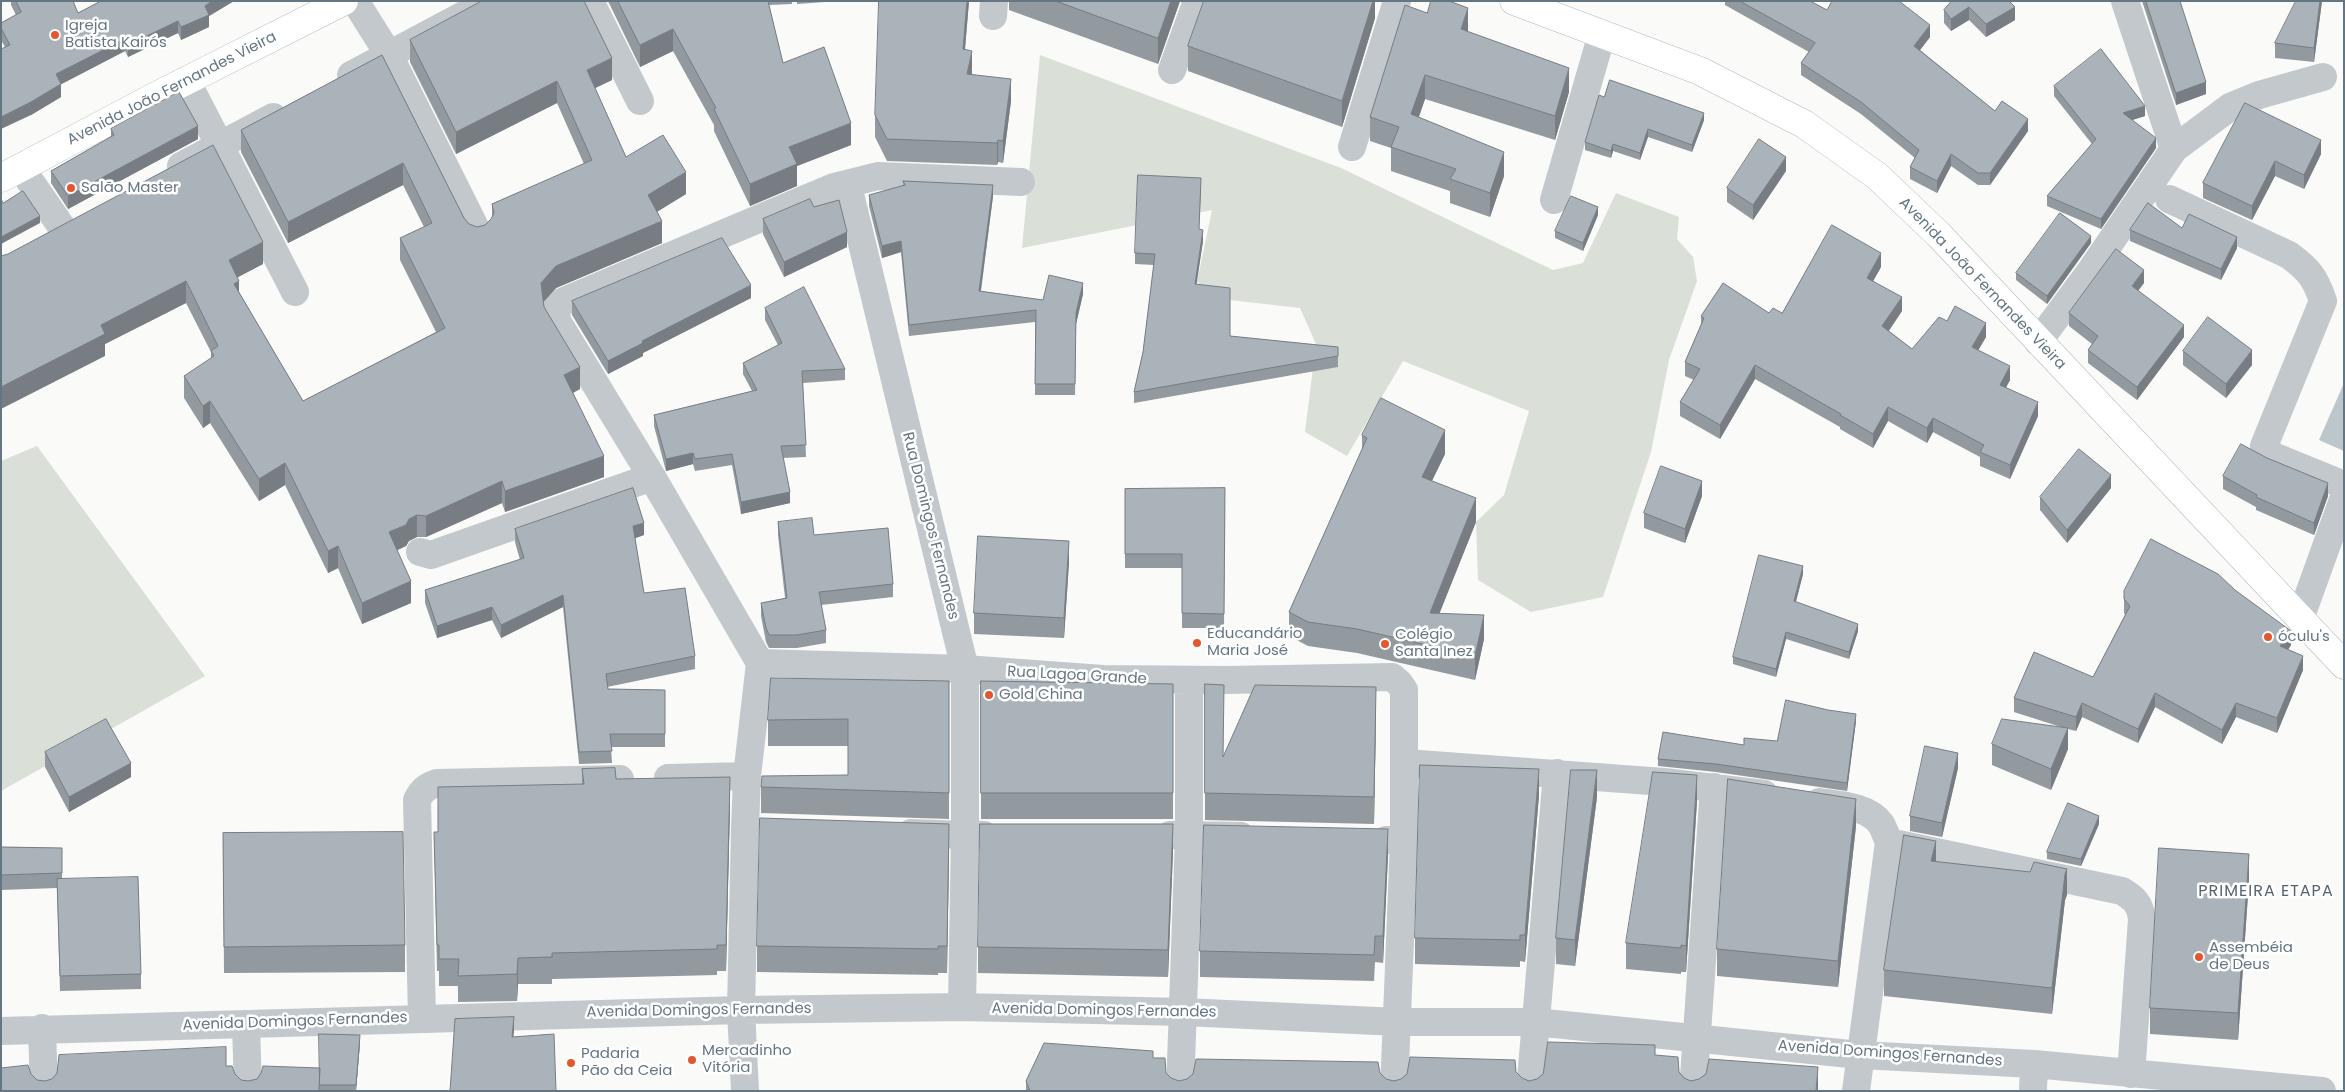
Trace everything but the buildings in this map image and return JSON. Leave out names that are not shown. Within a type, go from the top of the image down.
[{"type":"main road","name":"Avenida João Fernandes Vieira","points":[[11,173],[186,80],[344,1]]},
{"type":"main road","name":"Avenida João Fernandes Vieira","points":[[1514,1],[1700,71],[1804,124],[1877,176],[1939,234],[2038,342],[2344,665]]},
{"type":"street","points":[[355,1],[389,55],[478,233]]},
{"type":"street","points":[[330,87],[490,1]]},
{"type":"street","points":[[590,1],[640,101]]},
{"type":"street","points":[[1172,70],[1198,1]]},
{"type":"street","points":[[1352,147],[1397,1]]},
{"type":"street","points":[[2125,1],[2174,149]]},
{"type":"street","points":[[1554,200],[1602,34]]},
{"type":"street","points":[[2038,342],[2092,269],[2174,149],[2230,107],[2259,95],[2323,77]]},
{"type":"street","points":[[186,80],[295,292]]},
{"type":"street","points":[[159,178],[296,105]]},
{"type":"street","points":[[11,173],[54,234],[89,215]]},
{"type":"street","points":[[745,1091],[741,1010],[745,828],[747,776],[760,663],[652,478],[557,321],[556,309],[562,302],[834,187],[878,176],[1021,182]]},
{"type":"street","name":"Rua Domingos Fernandes","points":[[843,185],[850,194],[965,670],[966,835],[962,1007]]},
{"type":"street","points":[[2169,199],[2289,255],[2306,268],[2316,280],[2323,301],[2264,446],[2273,456],[2344,485]]},
{"type":"street","points":[[420,552],[431,555],[652,478]]},
{"type":"street","points":[[2300,619],[2344,497]]},
{"type":"street","points":[[760,663],[965,670]]},
{"type":"street","name":"Rua Lagoa Grande","points":[[965,670],[1102,679],[1189,680]]},
{"type":"street","points":[[1180,1091],[1189,835],[1189,680],[1379,676],[1392,677],[1404,690],[1404,840],[1394,1091]]},
{"type":"street","points":[[1405,763],[1558,773],[1714,787],[1855,808],[1868,814],[1880,823],[1889,842],[1856,1091]]},
{"type":"street","points":[[1530,1091],[1558,773]]},
{"type":"street","points":[[422,1018],[417,800],[420,792],[425,787],[437,783],[747,776]]},
{"type":"street","points":[[1693,1091],[1714,787]]},
{"type":"street","points":[[745,828],[774,829]]},
{"type":"street","points":[[889,833],[1004,835]]},
{"type":"street","points":[[1150,835],[1267,837]]},
{"type":"street","points":[[1365,839],[1404,840]]},
{"type":"street","points":[[1889,842],[2122,891],[2134,898],[2140,907],[2142,919],[2131,1074]]},
{"type":"street","name":"Avenida Domingos Fernandes","points":[[1,1030],[741,1010],[962,1007],[1184,1012],[1398,1022],[1535,1022],[1860,1055],[2033,1078],[2131,1074],[2186,1085],[2322,1091]]},
{"type":"street","points":[[246,1024],[248,1091]]},
{"type":"street","points":[[42,1028],[44,1091]]},
{"type":"shaded area","points":[[1040,55],[1341,168],[1553,270],[1583,263],[1616,193],[1679,217],[1677,239],[1693,257],[1697,281],[1669,360],[1651,452],[1603,597],[1531,612],[1478,580],[1476,522],[1504,495],[1529,411],[1403,361],[1347,456],[1305,432],[1316,344],[1300,308],[1230,300],[1197,282],[1212,210],[1022,248]]},
{"type":"shaded area","points":[[2344,383],[2344,451],[2319,440]]},
{"type":"shaded area","points":[[37,446],[205,676],[1,791],[1,461]]},
{"type":"place","name":"Igreja Batista Kairós","points":[[55,35]]},
{"type":"place","name":"Salão Master","points":[[71,188]]},
{"type":"place","name":"óculu's","points":[[2268,637]]},
{"type":"place","name":"Educandário Maria José","points":[[1197,643]]},
{"type":"place","name":"Colégio Santa Inez","points":[[1385,644]]},
{"type":"place","name":"Gold China","points":[[989,695]]},
{"type":"place","name":"Assembéia de Deus","points":[[2199,957]]},
{"type":"place","name":"Mercadinho Vitória","points":[[692,1060]]},
{"type":"place","name":"Padaria Pão da Ceia","points":[[571,1063]]},
{"type":"district","name":"PRIMEIRA ETAPA","points":[[2266,892]]}]
